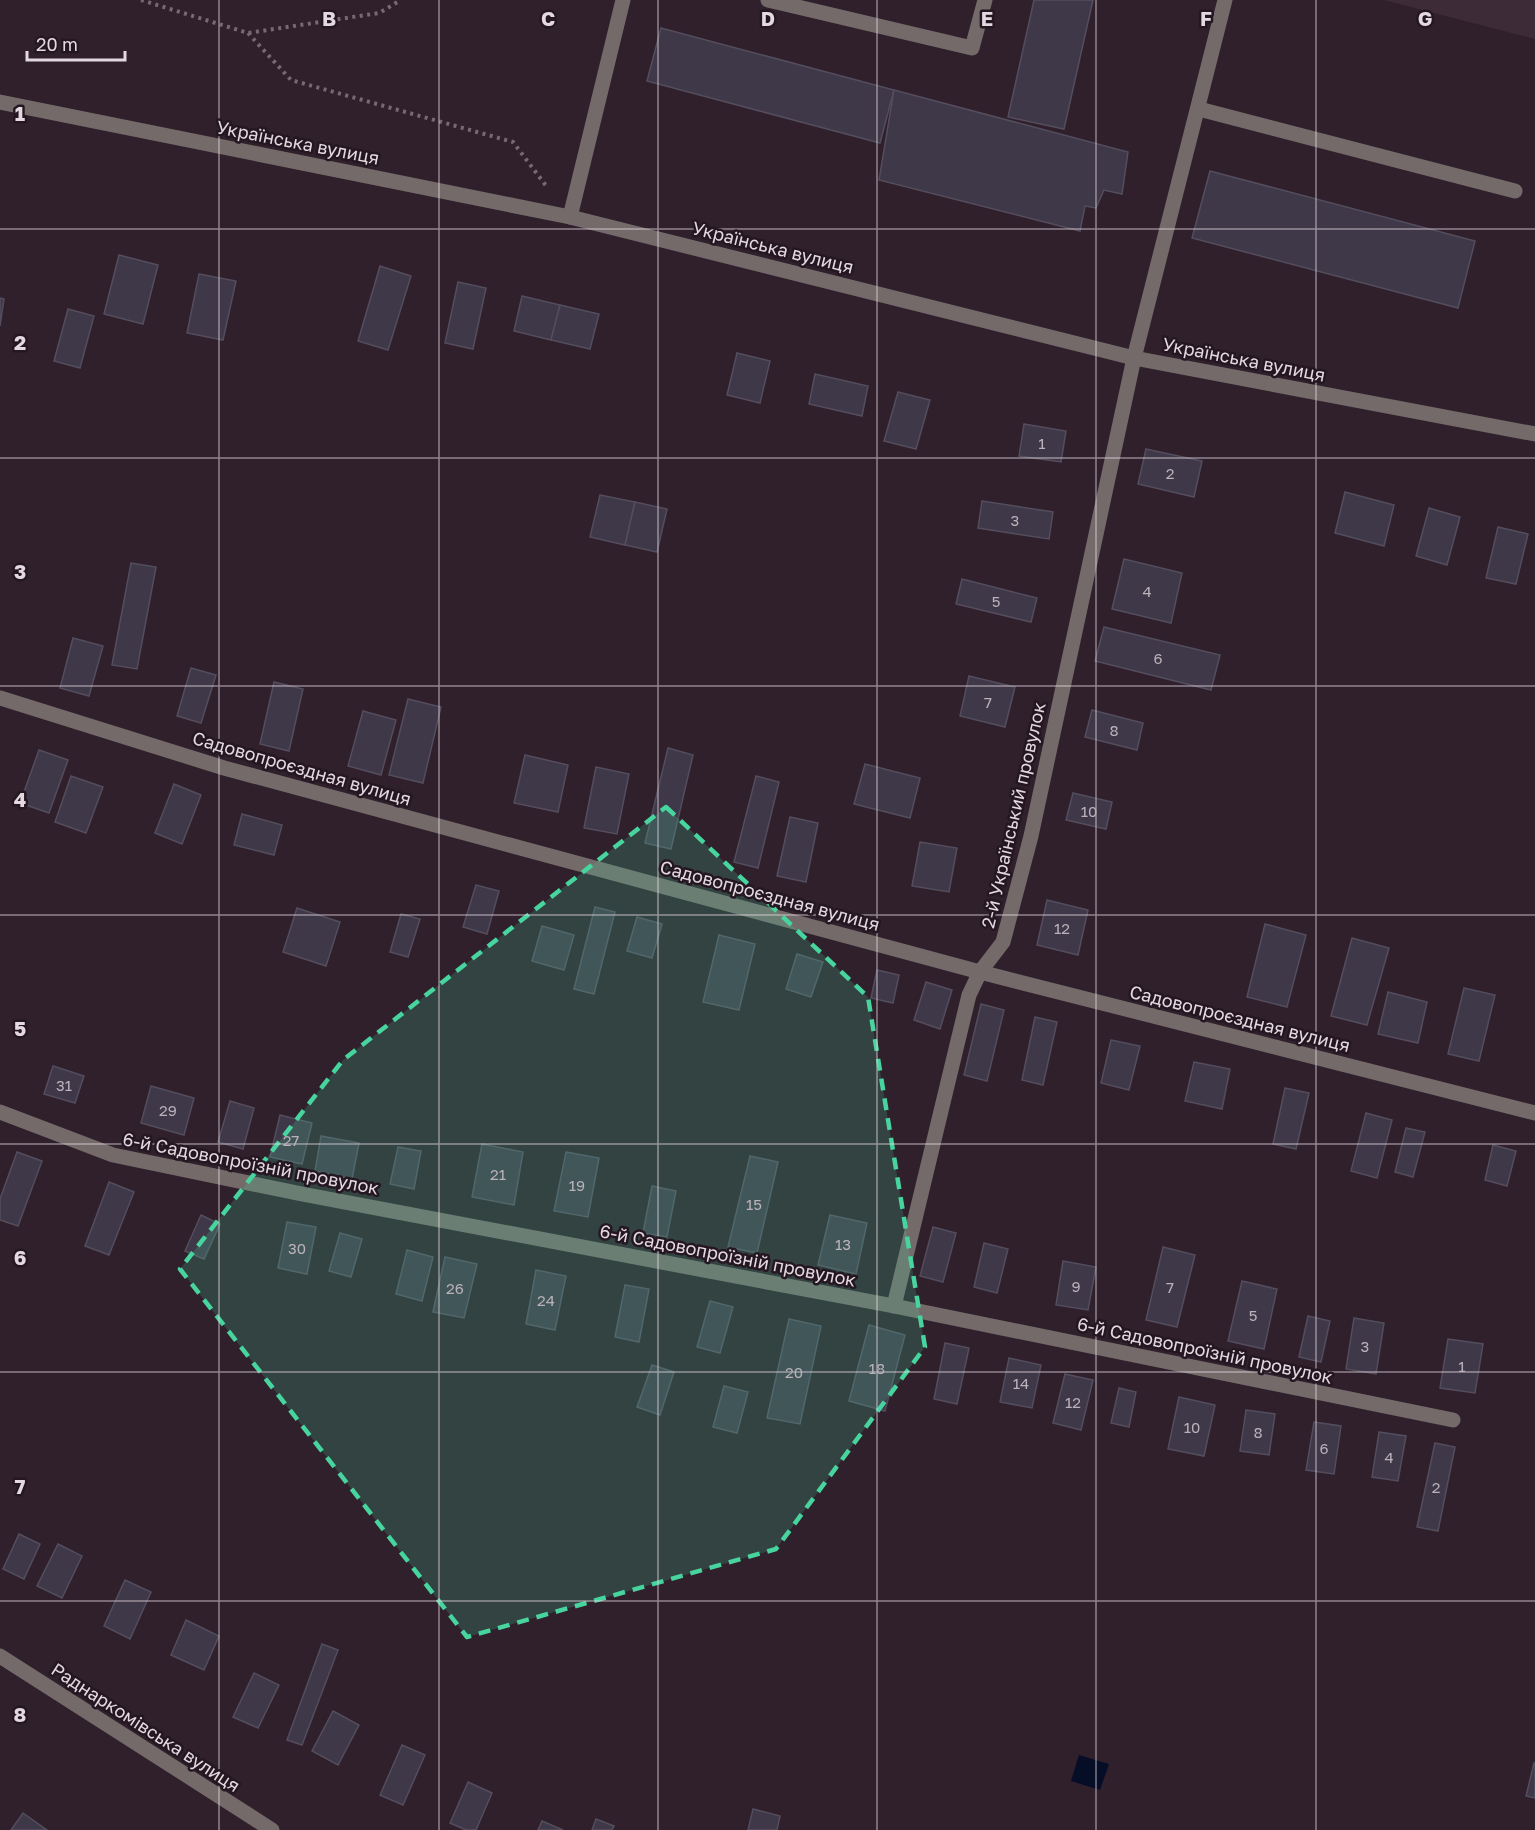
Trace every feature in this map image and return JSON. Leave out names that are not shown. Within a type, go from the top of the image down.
[{"type":"street","points":[[570,217],[623,0]]},
{"type":"street","points":[[768,0],[972,48],[985,0]]},
{"type":"street","name":"2-й Український провулок","points":[[894,1306],[969,995],[980,972],[1003,942],[1031,836],[1134,358],[1226,0]]},
{"type":"street","name":"Українська вулиця","points":[[0,102],[570,217],[1134,358],[1535,434]]},
{"type":"street","points":[[1199,109],[1515,191]]},
{"type":"street","name":"Садовопроєздная вулиця","points":[[0,698],[224,768],[980,972],[1535,1113]]},
{"type":"street","name":"6-й Садовопроїзній провулок","points":[[0,1112],[112,1155],[894,1306],[1453,1420]]},
{"type":"street","name":"Раднаркомівська вулиця","points":[[0,1656],[272,1830]]},
{"type":"path","points":[[141,0],[248,33],[379,13],[402,0]]},
{"type":"path","points":[[248,33],[291,80],[513,142],[570,217]]},
{"type":"highlighted area","points":[[666,807],[868,997],[925,1347],[776,1549],[467,1637],[180,1269],[343,1060]]},
{"type":"shaded area","points":[[1384,0],[1535,0],[1535,39]]},
{"type":"water","points":[[1079,1755],[1109,1764],[1100,1790],[1071,1781]]},
{"type":"building","points":[[1034,0],[1093,0],[1064,129],[1008,117]]},
{"type":"building","points":[[661,28],[894,90],[880,143],[647,81]]},
{"type":"building","points":[[894,90],[1128,152],[1122,194],[1104,190],[1096,208],[1085,206],[1080,231],[879,180]]},
{"type":"building","points":[[1210,171],[1475,241],[1458,308],[1192,238]]},
{"type":"building","points":[[119,255],[158,265],[143,324],[104,314]]},
{"type":"building","points":[[380,266],[411,276],[388,350],[358,341]]},
{"type":"building","points":[[199,274],[236,281],[223,340],[187,333]]},
{"type":"building","points":[[458,282],[486,288],[473,349],[445,343]]},
{"type":"building","points":[[522,296],[560,305],[551,340],[514,331]]},
{"type":"building","points":[[0,298],[4,299],[0,326]]},
{"type":"building","points":[[560,305],[599,314],[590,349],[551,340]]},
{"type":"building","points":[[68,309],[94,316],[80,368],[54,361]]},
{"type":"building","points":[[737,353],[770,361],[760,403],[727,395]]},
{"type":"building","points":[[815,374],[868,386],[862,416],[809,404]]},
{"type":"building","points":[[898,392],[930,400],[916,449],[884,441]]},
{"type":"building","points":[[1024,424],[1066,431],[1061,462],[1019,456]]},
{"type":"building","points":[[1146,449],[1202,461],[1194,497],[1138,484]]},
{"type":"building","points":[[1345,492],[1394,505],[1384,546],[1335,533]]},
{"type":"building","points":[[600,495],[635,502],[625,545],[590,537]]},
{"type":"building","points":[[982,501],[1053,512],[1049,539],[978,528]]},
{"type":"building","points":[[635,502],[667,509],[657,552],[625,545]]},
{"type":"building","points":[[1429,508],[1460,517],[1447,565],[1416,556]]},
{"type":"building","points":[[1498,527],[1528,534],[1516,584],[1486,578]]},
{"type":"building","points":[[1124,559],[1182,573],[1171,623],[1112,609]]},
{"type":"building","points":[[131,563],[156,567],[137,669],[112,665]]},
{"type":"building","points":[[962,579],[1037,598],[1031,622],[956,604]]},
{"type":"building","points":[[1104,627],[1220,655],[1211,690],[1095,661]]},
{"type":"building","points":[[73,638],[103,646],[89,696],[60,688]]},
{"type":"building","points":[[191,668],[216,675],[201,723],[177,716]]},
{"type":"building","points":[[969,676],[1015,687],[1005,727],[960,716]]},
{"type":"building","points":[[274,682],[303,689],[289,751],[260,744]]},
{"type":"building","points":[[408,699],[441,707],[423,783],[389,775]]},
{"type":"building","points":[[1092,710],[1143,723],[1137,750],[1085,737]]},
{"type":"building","points":[[363,711],[396,720],[381,775],[348,766]]},
{"type":"building","points":[[668,748],[693,755],[671,849],[645,843]]},
{"type":"building","points":[[39,750],[68,760],[49,813],[20,803]]},
{"type":"building","points":[[525,755],[568,765],[558,812],[514,803]]},
{"type":"building","points":[[865,764],[920,778],[910,818],[854,804]]},
{"type":"building","points":[[596,767],[629,774],[617,834],[584,828]]},
{"type":"building","points":[[71,776],[103,787],[86,833],[55,822]]},
{"type":"building","points":[[756,776],[779,782],[758,868],[734,862]]},
{"type":"building","points":[[174,784],[201,795],[182,844],[155,833]]},
{"type":"building","points":[[1073,793],[1112,802],[1106,829],[1066,820]]},
{"type":"building","points":[[242,814],[282,825],[274,855],[234,845]]},
{"type":"building","points":[[790,817],[818,823],[806,882],[777,876]]},
{"type":"building","points":[[920,842],[957,848],[949,892],[912,886]]},
{"type":"building","points":[[476,885],[499,891],[487,934],[463,927]]},
{"type":"building","points":[[1047,900],[1088,910],[1078,955],[1037,945]]},
{"type":"building","points":[[595,907],[615,912],[594,994],[574,989]]},
{"type":"building","points":[[297,908],[340,922],[326,966],[283,952]]},
{"type":"building","points":[[401,914],[420,919],[408,957],[390,952]]},
{"type":"building","points":[[637,917],[662,924],[652,958],[627,951]]},
{"type":"building","points":[[1265,924],[1306,935],[1287,1007],[1247,997]]},
{"type":"building","points":[[542,926],[574,935],[564,970],[532,961]]},
{"type":"building","points":[[719,935],[755,944],[739,1010],[703,1002]]},
{"type":"building","points":[[1352,938],[1389,948],[1367,1025],[1331,1016]]},
{"type":"building","points":[[797,954],[823,962],[811,997],[786,989]]},
{"type":"building","points":[[877,970],[899,975],[893,1003],[871,998]]},
{"type":"building","points":[[926,982],[952,990],[940,1029],[914,1020]]},
{"type":"building","points":[[1464,988],[1495,995],[1479,1061],[1448,1054]]},
{"type":"building","points":[[1388,992],[1427,1002],[1418,1043],[1378,1034]]},
{"type":"building","points":[[981,1004],[1004,1010],[987,1081],[964,1075]]},
{"type":"building","points":[[1035,1017],[1057,1022],[1043,1085],[1022,1080]]},
{"type":"building","points":[[1111,1040],[1140,1046],[1129,1090],[1101,1083]]},
{"type":"building","points":[[1194,1062],[1230,1069],[1222,1109],[1185,1101]]},
{"type":"building","points":[[53,1066],[84,1076],[75,1103],[44,1094]]},
{"type":"building","points":[[151,1086],[194,1098],[184,1135],[141,1123]]},
{"type":"building","points":[[1285,1088],[1309,1093],[1296,1149],[1273,1144]]},
{"type":"building","points":[[230,1101],[254,1108],[243,1149],[218,1142]]},
{"type":"building","points":[[1366,1113],[1392,1120],[1377,1178],[1351,1171]]},
{"type":"building","points":[[280,1115],[312,1123],[302,1164],[270,1157]]},
{"type":"building","points":[[1406,1128],[1425,1132],[1413,1177],[1395,1172]]},
{"type":"building","points":[[321,1136],[359,1143],[352,1179],[315,1171]]},
{"type":"building","points":[[482,1144],[523,1152],[514,1205],[472,1197]]},
{"type":"building","points":[[1493,1145],[1516,1151],[1507,1186],[1485,1180]]},
{"type":"building","points":[[398,1147],[421,1151],[414,1189],[390,1184]]},
{"type":"building","points":[[17,1152],[42,1161],[18,1226],[0,1220],[0,1199]]},
{"type":"building","points":[[566,1152],[599,1158],[588,1217],[554,1211]]},
{"type":"building","points":[[750,1156],[778,1162],[757,1253],[728,1247]]},
{"type":"building","points":[[109,1182],[134,1192],[109,1255],[85,1246]]},
{"type":"building","points":[[652,1186],[676,1191],[667,1237],[643,1233]]},
{"type":"building","points":[[201,1215],[220,1224],[204,1259],[185,1251]]},
{"type":"building","points":[[830,1215],[867,1223],[856,1274],[818,1265]]},
{"type":"building","points":[[287,1222],[316,1227],[307,1274],[278,1268]]},
{"type":"building","points":[[933,1227],[956,1233],[943,1282],[920,1276]]},
{"type":"building","points":[[340,1233],[362,1239],[351,1277],[329,1271]]},
{"type":"building","points":[[984,1243],[1008,1249],[997,1293],[974,1287]]},
{"type":"building","points":[[1163,1247],[1195,1255],[1177,1327],[1146,1320]]},
{"type":"building","points":[[407,1250],[433,1257],[422,1301],[396,1294]]},
{"type":"building","points":[[445,1257],[477,1264],[464,1318],[433,1312]]},
{"type":"building","points":[[1063,1261],[1096,1267],[1088,1310],[1056,1305]]},
{"type":"building","points":[[536,1270],[566,1276],[555,1330],[526,1324]]},
{"type":"building","points":[[1242,1281],[1277,1289],[1264,1349],[1228,1341]]},
{"type":"building","points":[[625,1285],[649,1289],[639,1342],[615,1337]]},
{"type":"building","points":[[710,1301],[733,1307],[720,1353],[697,1347]]},
{"type":"building","points":[[1308,1316],[1330,1321],[1321,1362],[1299,1357]]},
{"type":"building","points":[[1354,1318],[1384,1323],[1376,1374],[1346,1369]]},
{"type":"building","points":[[789,1319],[821,1326],[800,1424],[767,1418]]},
{"type":"building","points":[[869,1325],[905,1335],[885,1411],[849,1401]]},
{"type":"building","points":[[1448,1339],[1483,1344],[1475,1393],[1440,1388]]},
{"type":"building","points":[[945,1343],[969,1348],[957,1404],[934,1399]]},
{"type":"building","points":[[1009,1358],[1041,1365],[1032,1408],[1000,1402]]},
{"type":"building","points":[[652,1365],[674,1372],[660,1415],[637,1407]]},
{"type":"building","points":[[1065,1374],[1093,1380],[1081,1430],[1053,1423]]},
{"type":"building","points":[[724,1386],[748,1392],[737,1433],[713,1427]]},
{"type":"building","points":[[1119,1388],[1136,1392],[1129,1427],[1111,1423]]},
{"type":"building","points":[[1179,1397],[1215,1405],[1204,1456],[1168,1449]]},
{"type":"building","points":[[1246,1410],[1275,1414],[1269,1455],[1240,1451]]},
{"type":"building","points":[[1314,1422],[1341,1426],[1334,1474],[1306,1470]]},
{"type":"building","points":[[1379,1432],[1406,1436],[1398,1481],[1372,1477]]},
{"type":"building","points":[[1435,1443],[1455,1447],[1438,1531],[1417,1527]]},
{"type":"building","points":[[19,1534],[40,1544],[24,1579],[3,1569]]},
{"type":"building","points":[[58,1544],[82,1556],[62,1598],[37,1586]]},
{"type":"building","points":[[125,1580],[151,1592],[130,1639],[104,1626]]},
{"type":"building","points":[[186,1620],[219,1636],[204,1670],[171,1655]]},
{"type":"building","points":[[322,1644],[338,1650],[302,1745],[287,1740]]},
{"type":"building","points":[[254,1673],[279,1685],[258,1728],[233,1717]]},
{"type":"building","points":[[333,1711],[359,1725],[338,1765],[312,1751]]},
{"type":"building","points":[[402,1745],[425,1755],[403,1805],[380,1795]]},
{"type":"building","points":[[1535,1763],[1535,1798],[1526,1796]]},
{"type":"building","points":[[468,1782],[492,1793],[476,1830],[466,1830],[450,1823]]},
{"type":"building","points":[[753,1809],[780,1816],[777,1830],[748,1830]]},
{"type":"building","points":[[23,1813],[47,1830],[11,1830]]},
{"type":"building","points":[[596,1819],[614,1826],[612,1830],[592,1830]]},
{"type":"building","points":[[542,1821],[563,1830],[538,1830]]}]
